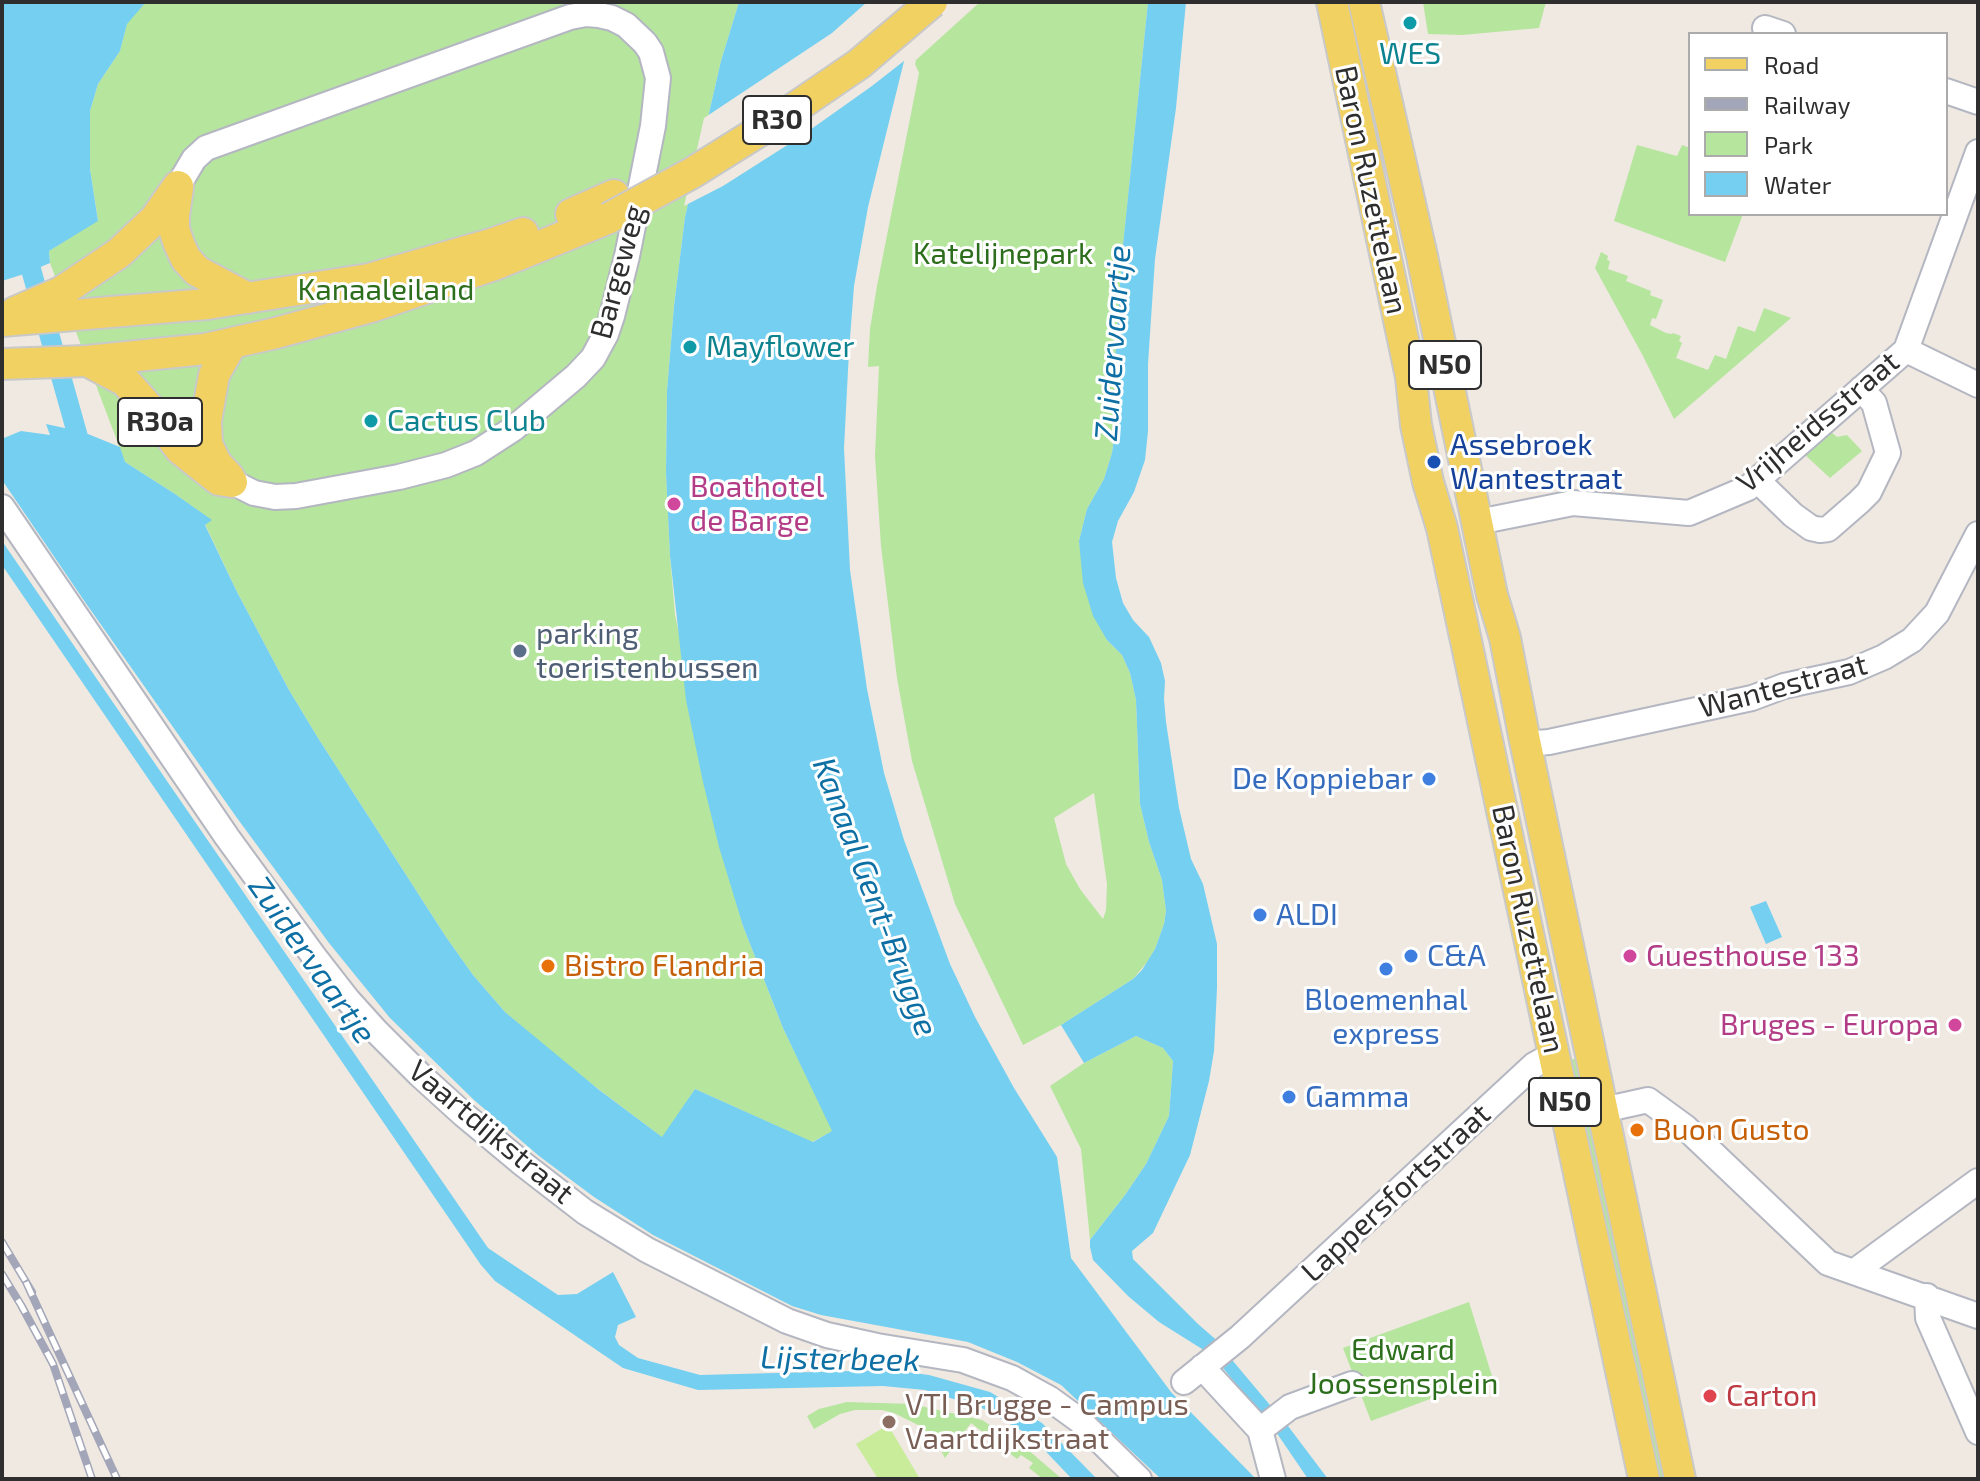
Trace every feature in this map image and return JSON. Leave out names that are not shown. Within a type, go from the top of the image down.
[{"type":"main road","name":"R30","points":[[66,304],[207,304],[369,279],[612,206],[816,76],[907,2]]},
{"type":"main road","name":"R30","points":[[15,364],[87,361],[205,349],[374,306],[494,265],[612,206],[692,173],[859,64],[932,2]]},
{"type":"main road","name":"Baron Ruzettelaan","points":[[1332,2],[1411,377],[1431,422],[1443,479],[1444,534],[1644,1479]]},
{"type":"main road","name":"Baron Ruzettelaan","points":[[1364,2],[1422,256],[1492,595],[1505,638],[1680,1479]]},
{"type":"main road","name":"R30a","points":[[178,186],[174,229],[186,259],[197,271],[248,298]]},
{"type":"main road","name":"R30a","points":[[7,318],[66,304],[155,219],[178,186]]},
{"type":"main road","name":"R30a","points":[[232,343],[214,375],[206,421],[207,444],[216,463],[232,482]]},
{"type":"main road","name":"R30a","points":[[87,361],[125,381],[180,449],[219,480],[232,482]]},
{"type":"main road","points":[[1444,534],[1449,535],[1465,524],[1478,522]]},
{"type":"main road","points":[[1485,726],[1514,742],[1524,740]]},
{"type":"street","name":"R30a","points":[[178,186],[194,159],[219,142],[570,17],[620,10]]},
{"type":"street","name":"Bargeweg","points":[[232,482],[254,493],[275,497],[296,496],[386,480],[446,465],[476,453],[513,429],[593,358],[612,316],[627,256],[653,126],[658,78],[651,52],[626,25],[620,10]]},
{"type":"street","points":[[1948,92],[1978,102]]},
{"type":"street","name":"Vrijheidsstraat","points":[[1478,522],[1573,503],[1689,513],[1748,488],[1906,350],[1978,152]]},
{"type":"street","points":[[1906,350],[1978,385]]},
{"type":"street","points":[[1757,480],[1793,515],[1811,528],[1820,530],[1828,529],[1859,502],[1869,492],[1888,453],[1874,403],[1861,389]]},
{"type":"street","name":"Vaartdijkstraat","points":[[2,507],[227,837],[313,955],[376,1031],[463,1114],[585,1212],[647,1250],[787,1321],[827,1335],[963,1360],[1012,1378],[1079,1420],[1139,1479]]},
{"type":"street","name":"Wantestraat","points":[[1524,740],[1549,742],[1752,698],[1784,686],[1849,672],[1884,657],[1912,640],[1937,613],[1978,534]]},
{"type":"street","name":"Lappersfortstraat","points":[[1270,1423],[1213,1359],[1534,1065],[1555,1057]]},
{"type":"street","points":[[1603,1110],[1648,1100],[1685,1127],[1828,1263],[1978,1316]]},
{"type":"street","points":[[1855,1271],[1978,1181]]},
{"type":"street","points":[[1927,1296],[1928,1318],[1978,1432]]},
{"type":"street","points":[[1273,1479],[1270,1423],[1290,1407],[1352,1384]]},
{"type":"green space","name":"Kanaaleiland","points":[[146,2],[739,2],[721,61],[685,217],[667,391],[666,472],[670,556],[675,615],[743,926],[783,1028],[833,1131],[812,1142],[695,1089],[663,1138],[568,1066],[505,1012],[446,937],[289,690],[205,524],[211,520],[125,462],[50,263],[49,251],[98,220],[90,169],[90,111],[98,84],[120,51],[127,23]]},
{"type":"green space","name":"Katelijnepark","points":[[980,2],[1148,2],[1122,256],[1115,362],[1115,430],[1104,479],[1087,509],[1079,541],[1107,640],[1122,655],[1130,673],[1136,700],[1140,804],[1162,880],[1166,911],[1155,949],[1133,979],[1061,1025],[1023,1045],[955,904],[912,761],[897,678],[881,546],[875,456],[879,366],[868,367],[870,329],[919,73],[916,60]],"holes":[[[1094,793],[1107,884],[1103,919],[1066,864],[1054,818]]]},
{"type":"green space","points":[[1423,2],[1546,2],[1539,28],[1462,35],[1428,34]]},
{"type":"green space","points":[[1637,145],[1677,156],[1682,145],[1688,147],[1688,216],[1742,216],[1725,262],[1614,221]]},
{"type":"green space","points":[[1601,252],[1608,256],[1608,269],[1628,276],[1626,281],[1651,291],[1650,295],[1663,300],[1656,319],[1652,318],[1650,325],[1681,336],[1679,341],[1682,343],[1676,358],[1708,370],[1715,355],[1726,359],[1738,326],[1755,332],[1764,308],[1791,318],[1674,419],[1595,268]]},
{"type":"green space","points":[[1831,432],[1837,437],[1847,435],[1862,451],[1830,478],[1804,454]]},
{"type":"green space","points":[[1136,1036],[1163,1048],[1173,1061],[1169,1116],[1146,1164],[1090,1240],[1081,1149],[1050,1086],[1084,1063]]},
{"type":"green space","points":[[1582,1058],[1670,1479],[1652,1479],[1566,1060]]},
{"type":"green space","name":"Edward Joossensplein","points":[[1469,1302],[1492,1376],[1371,1421],[1343,1348]]},
{"type":"green space","points":[[847,1402],[912,1404],[982,1420],[1027,1449],[1062,1479],[1043,1479],[1029,1468],[1033,1463],[1021,1455],[1017,1459],[971,1423],[945,1458],[922,1427],[882,1410],[855,1410],[840,1414],[814,1429],[807,1416],[819,1409]]},
{"type":"green space","points":[[888,1425],[920,1479],[878,1479],[856,1444]]},
{"type":"water","points":[[2,2],[146,2],[127,24],[120,51],[98,84],[90,111],[90,169],[98,221],[49,251],[50,263],[2,281]]},
{"type":"water","name":"Kanaal Gent-Brugge","points":[[739,2],[916,2],[868,207],[854,286],[844,448],[850,570],[867,689],[884,773],[904,840],[950,964],[1014,1088],[1057,1157],[1071,1258],[1171,1392],[1256,1479],[1161,1479],[1061,1385],[1017,1362],[968,1342],[821,1315],[792,1306],[653,1235],[539,1156],[474,1100],[390,1018],[329,943],[237,818],[2,480],[4,438],[21,431],[50,435],[46,424],[83,432],[120,447],[125,462],[212,520],[205,525],[289,690],[446,937],[505,1012],[598,1089],[662,1137],[695,1089],[813,1142],[832,1131],[783,1028],[743,926],[719,847],[686,700],[670,556],[666,473],[667,391],[685,217],[721,61]]},
{"type":"water","points":[[1148,2],[1186,2],[1176,108],[1155,259],[1145,460],[1112,542],[1116,578],[1123,603],[1149,637],[1161,663],[1179,808],[1191,859],[1203,884],[1217,944],[1217,988],[1214,1051],[1190,1155],[1153,1233],[1132,1251],[1133,1259],[1221,1344],[1210,1354],[1159,1322],[1128,1296],[1093,1260],[1090,1247],[1090,1240],[1146,1164],[1169,1116],[1173,1061],[1163,1048],[1136,1036],[1084,1063],[1061,1025],[1142,970],[1155,949],[1166,911],[1162,880],[1140,804],[1136,700],[1130,673],[1122,655],[1107,640],[1093,616],[1083,583],[1079,541],[1087,509],[1104,479],[1115,430],[1115,362],[1122,255]]},
{"type":"water","points":[[2,541],[488,1248],[558,1295],[577,1294],[613,1272],[636,1317],[618,1325],[615,1337],[619,1345],[638,1358],[700,1375],[891,1370],[929,1375],[990,1392],[1042,1423],[1097,1479],[1072,1479],[1031,1436],[982,1408],[925,1390],[883,1386],[698,1390],[623,1368],[495,1281],[481,1265],[2,565]]},
{"type":"water","points":[[1766,901],[1782,937],[1766,944],[1750,907]]},
{"type":"water","points":[[1227,1354],[1275,1411],[1265,1419],[1218,1362]]},
{"type":"water","points":[[1284,1423],[1328,1479],[1308,1479],[1274,1429]]},
{"type":"pier","points":[[867,2],[920,2],[909,57],[800,137],[723,186],[684,206],[704,118],[832,33]]},
{"type":"waterway","points":[[25,248],[80,444],[86,455]]},
{"type":"railway","points":[[2,1242],[32,1292]]},
{"type":"railway","points":[[2,1274],[53,1364],[92,1479]]},
{"type":"railway","points":[[26,1282],[117,1479]]},
{"type":"place","name":"WES","points":[[1410,23]]},
{"type":"place","name":"Mayflower","points":[[690,347]]},
{"type":"place","name":"Cactus Club","points":[[371,421]]},
{"type":"place","name":"Assebroek Wantestraat","points":[[1434,462]]},
{"type":"place","name":"Boathotel de Barge","points":[[674,504]]},
{"type":"place","name":"parking toeristenbussen","points":[[520,651]]},
{"type":"place","name":"De Koppiebar","points":[[1429,779]]},
{"type":"place","name":"ALDI","points":[[1260,915]]},
{"type":"place","name":"C&A","points":[[1411,956]]},
{"type":"place","name":"Guesthouse 133","points":[[1630,956]]},
{"type":"place","name":"Bistro Flandria","points":[[548,966]]},
{"type":"place","name":"Bloemenhal express","points":[[1386,969]]},
{"type":"place","name":"Bruges - Europa","points":[[1955,1025]]},
{"type":"place","name":"Gamma","points":[[1289,1097]]},
{"type":"place","name":"Buon Gusto","points":[[1637,1130]]},
{"type":"place","name":"Carton","points":[[1710,1396]]},
{"type":"place","name":"VTI Brugge - Campus Vaartdijkstraat","points":[[889,1422]]},
{"type":"water label","name":"Zuidervaartje","points":[[1113,343]]},
{"type":"water label","name":"Zuidervaartje","points":[[312,960]]},
{"type":"water label","name":"Lijsterbeek","points":[[840,1359]]}]
